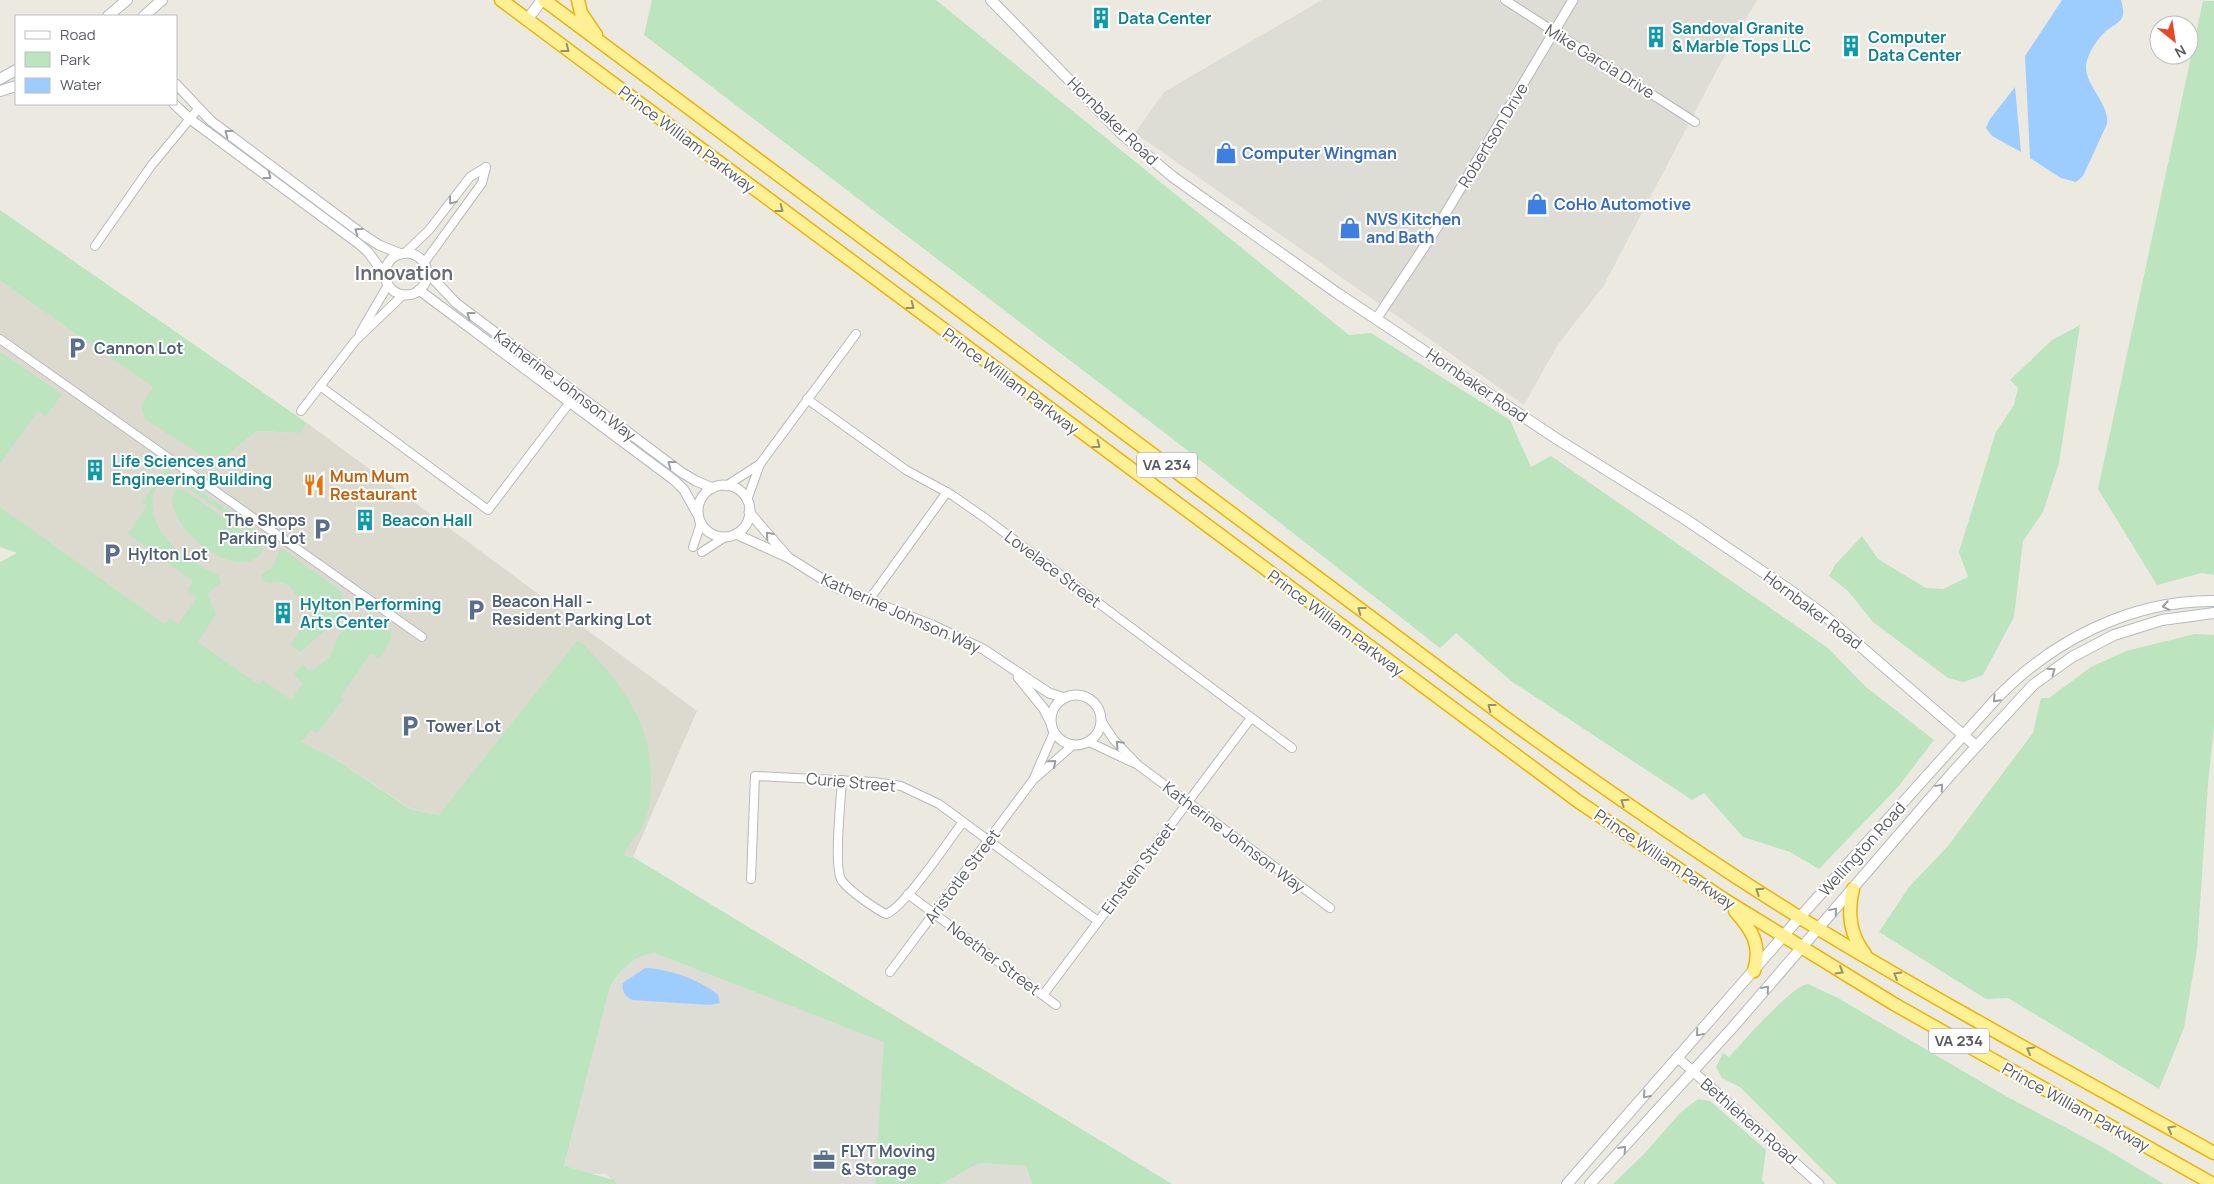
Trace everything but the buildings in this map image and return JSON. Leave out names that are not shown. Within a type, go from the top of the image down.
[{"type":"highway","name":"Prince William Parkway","points":[[501,0],[1514,755],[1725,900],[1894,1004],[2213,1184]]},
{"type":"highway","name":"Prince William Parkway","points":[[543,0],[1510,721],[1693,849],[1869,958],[2214,1153]]},
{"type":"highway","points":[[578,0],[581,13],[600,42]]},
{"type":"highway","points":[[1853,889],[1850,900],[1850,924],[1859,945],[1869,958]]},
{"type":"highway","points":[[1725,900],[1753,933],[1757,951],[1754,971]]},
{"type":"main road","points":[[113,15],[127,0]]},
{"type":"main road","points":[[145,15],[162,0]]},
{"type":"main road","points":[[527,20],[543,0]]},
{"type":"main road","name":"Hornbaker Road","points":[[991,1],[1144,154],[1337,293],[1549,434],[1685,519],[1794,593],[1849,636],[1962,736],[1976,746]]},
{"type":"main road","points":[[0,79],[15,71]]},
{"type":"main road","points":[[0,91],[15,86]]},
{"type":"main road","name":"Wellington Road","points":[[1567,1184],[1800,917],[1962,736],[2019,676],[2054,650],[2078,636],[2144,610],[2189,602],[2214,601]]},
{"type":"main road","name":"Wellington Road","points":[[1590,1184],[1820,929],[1976,746],[2033,685],[2057,667],[2096,643],[2138,626],[2162,620],[2214,613]]},
{"type":"street","name":"Mike Garcia Drive","points":[[1505,0],[1695,122]]},
{"type":"street","name":"Robertson Drive","points":[[1377,318],[1436,230],[1573,0]]},
{"type":"street","points":[[178,86],[211,121],[358,230],[380,245],[402,254],[414,255],[425,267]]},
{"type":"street","points":[[175,105],[190,119],[359,244],[385,275],[388,285],[396,293],[402,295],[412,294],[420,290],[425,284],[425,267],[482,183],[486,167],[470,177],[429,230],[402,254],[389,262],[385,275]]},
{"type":"street","points":[[94,246],[150,166],[198,109]]},
{"type":"street","name":"Katherine Johnson Way","points":[[425,267],[456,304],[681,472],[696,482],[713,488]]},
{"type":"street","points":[[301,411],[355,341],[388,285]]},
{"type":"street","name":"Katherine Johnson Way","points":[[420,290],[674,480],[684,490],[700,519]]},
{"type":"street","points":[[355,341],[402,295]]},
{"type":"street","points":[[700,519],[714,535],[736,534],[745,526],[749,512],[747,500],[760,464],[856,334]]},
{"type":"street","points":[[0,339],[422,637]]},
{"type":"street","points":[[320,386],[488,510],[570,402]]},
{"type":"street","name":"Lovelace Street","points":[[807,399],[906,470],[947,492],[985,518],[1292,748]]},
{"type":"street","points":[[726,486],[760,464]]},
{"type":"street","points":[[693,546],[700,519],[701,499],[713,488],[726,486],[736,488],[747,500]]},
{"type":"street","points":[[869,600],[947,492]]},
{"type":"street","name":"Katherine Johnson Way","points":[[749,512],[789,558]]},
{"type":"street","name":"Katherine Johnson Way","points":[[736,534],[789,558],[835,587],[932,625],[983,649],[1049,693],[1065,698]]},
{"type":"street","points":[[702,552],[725,536]]},
{"type":"street","name":"Katherine Johnson Way","points":[[1012,669],[1044,709],[1052,728]]},
{"type":"street","points":[[1076,694],[1092,699],[1101,713],[1102,722],[1096,737],[1089,742],[1073,745],[1065,743],[1052,728],[1054,707],[1065,698],[1076,694]]},
{"type":"street","name":"Einstein Street","points":[[1043,995],[1251,718]]},
{"type":"street","name":"Katherine Johnson Way","points":[[1102,722],[1114,740],[1138,765],[1330,908]]},
{"type":"street","name":"Aristotle Street","points":[[1033,780],[1052,728]]},
{"type":"street","name":"Katherine Johnson Way","points":[[1089,742],[1122,760],[1138,765]]},
{"type":"street","name":"Aristotle Street","points":[[890,972],[1033,780],[1073,745]]},
{"type":"street","name":"Curie Street","points":[[750,880],[755,776],[842,780],[901,786],[940,804],[1098,921]]},
{"type":"street","points":[[842,780],[838,855],[842,881],[877,910],[886,914],[892,912],[908,894],[963,822]]},
{"type":"street","name":"Noether Street","points":[[908,894],[1056,1005]]},
{"type":"street","name":"Bethlehem Road","points":[[1678,1058],[1817,1183]]},
{"type":"shaded area","points":[[1322,0],[1757,0],[1726,53],[1604,285],[1557,346],[1524,405],[1135,133],[1164,92]]},
{"type":"shaded area","points":[[0,281],[154,387],[141,406],[225,457],[257,431],[300,433],[307,423],[697,711],[633,857],[580,843],[411,809],[332,757],[274,730],[0,541]]},
{"type":"shaded area","points":[[654,953],[885,1042],[875,1184],[617,1184],[606,1174],[581,1174],[564,1167],[610,987],[623,968],[631,961],[640,955]]},
{"type":"shaded area","points":[[979,1163],[1026,1166],[1032,1184],[942,1184]]},
{"type":"green space","points":[[652,0],[936,0],[1349,335],[1371,333],[1510,420],[1531,467],[1551,456],[1828,648],[1866,687],[1934,740],[1898,787],[1819,869],[1790,852],[1743,837],[1704,793],[1692,800],[1511,681],[1456,633],[1440,648],[1178,443],[644,35]]},
{"type":"green space","points":[[2203,1],[2214,1],[2214,575],[2202,573],[2157,585],[2098,489],[2189,65],[2199,65],[2199,20]]},
{"type":"green space","points":[[0,210],[307,423],[300,433],[257,431],[225,457],[201,455],[145,419],[141,406],[153,387],[0,281]]},
{"type":"green space","points":[[2080,325],[2059,463],[2043,512],[2023,541],[2014,617],[1983,675],[1964,682],[1948,678],[1873,622],[1848,591],[1829,576],[1835,565],[1862,536],[1878,559],[1926,588],[1943,589],[1968,577],[1959,552],[1996,432],[2014,405],[2018,388],[2010,380],[2052,340]]},
{"type":"green space","points":[[0,352],[62,394],[46,416],[38,411],[0,464]]},
{"type":"green space","points":[[167,468],[171,473],[159,483],[153,497],[153,511],[157,523],[173,545],[195,563],[218,575],[221,582],[207,594],[216,614],[198,642],[259,685],[263,680],[291,700],[303,683],[294,675],[303,664],[310,672],[330,657],[339,635],[358,618],[373,616],[381,621],[390,631],[391,635],[388,644],[379,658],[371,653],[340,697],[343,700],[317,733],[311,730],[301,742],[332,757],[410,809],[439,815],[577,641],[584,645],[598,660],[623,691],[641,723],[646,741],[650,760],[651,781],[649,808],[642,827],[628,846],[624,855],[633,857],[1172,1184],[1032,1184],[1026,1166],[979,1163],[942,1184],[875,1184],[884,1042],[654,953],[633,960],[618,975],[610,987],[564,1166],[614,1180],[617,1184],[0,1184],[0,562],[17,553],[0,547],[0,507],[164,624],[170,618],[178,624],[197,598],[187,590],[193,581],[128,534],[147,506],[142,502]]},
{"type":"green space","points":[[185,486],[195,487],[257,531],[263,540]]},
{"type":"green space","points":[[177,489],[184,490],[260,543],[263,550],[253,560],[240,562],[225,559],[210,551],[195,540],[183,526],[175,512],[172,498]]},
{"type":"green space","points":[[280,550],[284,550],[339,590],[345,599],[343,612],[339,618],[300,652],[290,645],[315,611],[309,603],[296,595],[289,585],[279,582],[268,583],[264,581],[261,575],[272,568]]},
{"type":"green space","points":[[2195,634],[2214,635],[2214,726],[2208,784],[2197,950],[2184,1028],[2159,1089],[2008,998],[1986,999],[1879,932],[1909,887],[1948,846],[2033,733],[2041,698],[2049,698],[2091,667],[2126,651]]},
{"type":"green space","points":[[1808,984],[1838,998],[2004,1095],[2104,1148],[2164,1184],[1837,1184],[1740,1087],[1722,1078],[1716,1067],[1723,1053],[1729,1057],[1779,1004],[1801,987]]},
{"type":"green space","points":[[1698,1099],[1710,1101],[1766,1150],[1762,1180],[1765,1184],[1613,1184],[1644,1154],[1680,1113]]},
{"type":"water","points":[[2062,0],[2121,0],[2123,8],[2120,21],[2098,40],[2086,63],[2090,82],[2105,109],[2107,124],[2083,176],[2076,182],[2061,178],[2030,158],[2025,56]]},
{"type":"water","points":[[2015,87],[2021,152],[1992,136],[1986,128],[1990,119]]},
{"type":"water","points":[[645,968],[684,976],[693,980],[718,995],[720,1003],[710,1005],[632,1000],[624,993],[623,983]]},
{"type":"place","name":"Data Center","points":[[1101,18]]},
{"type":"place","name":"Sandoval Granite & Marble Tops LLC","points":[[1656,37]]},
{"type":"place","name":"Computer Data Center","points":[[1851,46]]},
{"type":"place","name":"Computer Wingman","points":[[1226,153]]},
{"type":"place","name":"CoHo Automotive","points":[[1537,204]]},
{"type":"place","name":"NVS Kitchen and Bath","points":[[1350,228]]},
{"type":"place","name":"Cannon Lot","points":[[77,348]]},
{"type":"place","name":"Life Sciences and Engineering Building","points":[[95,470]]},
{"type":"place","name":"Mum Mum Restaurant","points":[[314,485]]},
{"type":"place","name":"Beacon Hall","points":[[365,520]]},
{"type":"place","name":"The Shops Parking Lot","points":[[322,529]]},
{"type":"place","name":"Hylton Lot","points":[[112,554]]},
{"type":"place","name":"Beacon Hall - Resident Parking Lot","points":[[476,610]]},
{"type":"place","name":"Hylton Performing Arts Center","points":[[283,613]]},
{"type":"place","name":"Tower Lot","points":[[410,726]]},
{"type":"place","name":"FLYT Moving & Storage","points":[[824,1160]]},
{"type":"district","name":"Innovation","points":[[404,273]]}]
